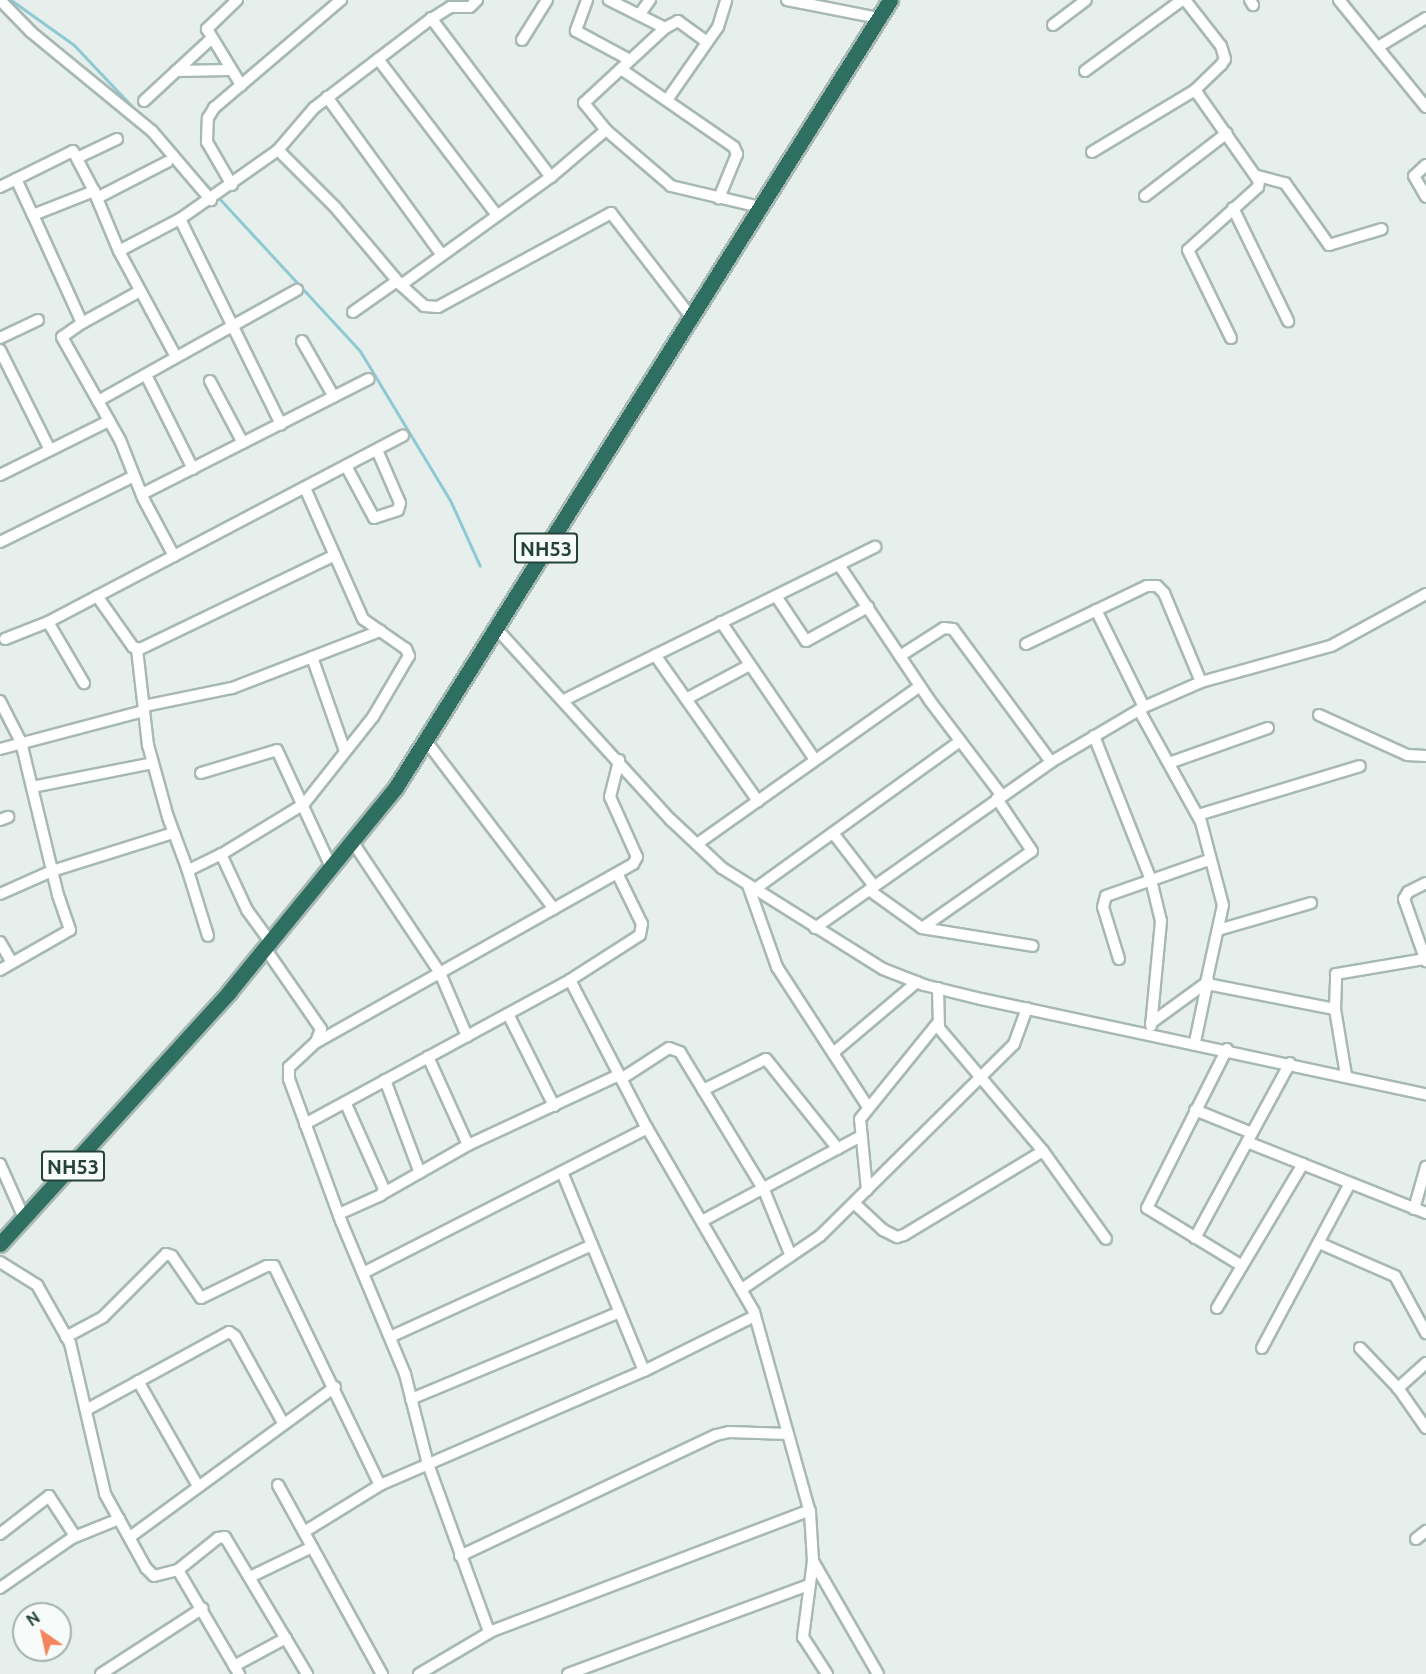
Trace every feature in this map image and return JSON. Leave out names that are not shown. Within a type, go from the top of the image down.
[{"type":"highway","name":"NH53","points":[[0,1244],[267,945],[396,787],[890,0]]},
{"type":"street","points":[[0,0],[31,32],[152,131],[216,196]]},
{"type":"street","points":[[237,0],[208,26],[211,39],[241,85]]},
{"type":"street","points":[[232,185],[207,142],[205,128],[214,108],[341,0]]},
{"type":"street","points":[[587,0],[576,31],[630,60]]},
{"type":"street","points":[[609,0],[665,28]]},
{"type":"street","points":[[639,15],[650,0]]},
{"type":"street","points":[[667,100],[720,22],[726,0]]},
{"type":"street","points":[[787,0],[879,18]]},
{"type":"street","points":[[842,11],[848,0]]},
{"type":"street","points":[[1053,25],[1086,0]]},
{"type":"street","points":[[1085,71],[1184,0],[1225,52],[1221,65],[1195,90],[1092,152]]},
{"type":"street","points":[[1341,0],[1426,107]]},
{"type":"street","points":[[522,40],[544,1]]},
{"type":"street","points":[[119,251],[180,219],[232,185],[278,150],[310,111],[431,18],[454,6],[474,3]]},
{"type":"street","points":[[431,18],[551,177]]},
{"type":"street","points":[[1378,47],[1426,18]]},
{"type":"street","points":[[707,42],[678,21],[665,28],[584,103],[602,133],[671,186],[760,207]]},
{"type":"street","points":[[144,101],[211,39]]},
{"type":"street","points":[[378,59],[497,215]]},
{"type":"street","points":[[621,69],[736,150],[719,198]]},
{"type":"street","points":[[176,71],[231,70]]},
{"type":"street","points":[[1195,90],[1258,176],[1258,187],[1188,250],[1231,338]]},
{"type":"street","points":[[327,98],[442,255]]},
{"type":"street","points":[[353,312],[442,255],[551,177],[602,133]]},
{"type":"street","points":[[1145,196],[1227,133]]},
{"type":"street","points":[[79,157],[117,139]]},
{"type":"street","points":[[278,150],[335,207],[399,283],[424,306],[438,307],[611,213],[692,317]]},
{"type":"street","points":[[0,187],[70,151],[79,157],[119,251],[176,357]]},
{"type":"street","points":[[33,214],[95,195],[167,162]]},
{"type":"street","points":[[1426,165],[1414,176],[1426,197]]},
{"type":"street","points":[[1258,176],[1285,183],[1329,245],[1382,229]]},
{"type":"street","points":[[16,179],[82,323]]},
{"type":"street","points":[[1233,208],[1288,321]]},
{"type":"street","points":[[180,219],[281,424]]},
{"type":"street","points":[[98,401],[297,290]]},
{"type":"street","points":[[140,291],[82,323],[62,337],[109,421],[142,494],[174,556]]},
{"type":"street","points":[[0,338],[38,320]]},
{"type":"street","points":[[302,341],[334,397]]},
{"type":"street","points":[[0,350],[50,450]]},
{"type":"street","points":[[146,375],[193,469]]},
{"type":"street","points":[[142,494],[369,379]]},
{"type":"street","points":[[210,381],[243,443]]},
{"type":"street","points":[[0,475],[109,421]]},
{"type":"street","points":[[2,638],[48,622],[403,436]]},
{"type":"street","points":[[346,466],[374,518],[398,510],[400,503],[376,450]]},
{"type":"street","points":[[0,542],[134,476]]},
{"type":"street","points":[[187,867],[191,869],[221,854],[300,806],[345,751],[409,659],[406,649],[363,619],[305,488]]},
{"type":"street","points":[[564,699],[875,547]]},
{"type":"street","points":[[137,649],[231,608],[334,555]]},
{"type":"street","points":[[839,565],[920,686],[999,797],[1032,851],[922,928]]},
{"type":"street","points":[[1026,644],[1147,586],[1161,588],[1201,682]]},
{"type":"street","points":[[815,928],[999,797],[1051,762],[1141,708],[1201,682],[1323,649],[1426,594]]},
{"type":"street","points":[[97,596],[137,649],[153,763],[173,832],[187,867],[208,936]]},
{"type":"street","points":[[776,596],[806,641],[868,608]]},
{"type":"street","points":[[1096,610],[1168,763],[1198,815],[1222,905],[1195,1042]]},
{"type":"street","points":[[48,622],[84,683]]},
{"type":"street","points":[[721,622],[815,760]]},
{"type":"street","points":[[496,628],[697,844],[752,887],[883,969],[938,988],[1027,1008],[1151,1028],[1195,1042],[1426,1094]]},
{"type":"street","points":[[900,656],[944,628],[953,629],[1051,762]]},
{"type":"street","points":[[2,748],[144,709],[232,688],[380,631]]},
{"type":"street","points":[[655,655],[758,801]]},
{"type":"street","points":[[312,657],[345,751]]},
{"type":"street","points":[[686,699],[750,665]]},
{"type":"street","points":[[697,844],[920,686]]},
{"type":"street","points":[[0,701],[19,742],[32,787],[48,872],[70,930],[68,935],[0,969]]},
{"type":"street","points":[[1318,715],[1407,755],[1426,756]]},
{"type":"street","points":[[1168,763],[1268,728]]},
{"type":"street","points":[[1094,736],[1151,880],[1161,929],[1151,1028]]},
{"type":"street","points":[[426,741],[554,909]]},
{"type":"street","points":[[752,887],[833,833],[960,741]]},
{"type":"street","points":[[201,773],[274,749],[331,867]]},
{"type":"street","points":[[489,1632],[428,1464],[411,1399],[390,1337],[339,1214],[287,1072],[316,1042],[618,874],[637,857],[610,797],[619,760]]},
{"type":"street","points":[[32,787],[153,763]]},
{"type":"street","points":[[1198,815],[1360,766]]},
{"type":"street","points":[[0,894],[48,872],[173,832]]},
{"type":"street","points":[[833,833],[872,888],[922,928],[1033,946]]},
{"type":"street","points":[[352,842],[440,973],[466,1036]]},
{"type":"street","points":[[221,854],[267,945],[318,1021],[321,1029],[316,1042]]},
{"type":"street","points":[[1119,959],[1103,899],[1209,860]]},
{"type":"street","points":[[306,1124],[570,980],[642,932],[618,874]]},
{"type":"street","points":[[1346,1075],[1335,1009],[1334,977],[1339,972],[1426,960],[1404,899],[1408,892],[1426,883]]},
{"type":"street","points":[[752,887],[777,967],[868,1107]]},
{"type":"street","points":[[1218,930],[1311,903]]},
{"type":"street","points":[[0,942],[12,963]]},
{"type":"street","points":[[570,980],[647,1128],[742,1289],[755,1316],[810,1510],[813,1561],[803,1638],[827,1674]]},
{"type":"street","points":[[833,1053],[917,982]]},
{"type":"street","points":[[1151,1028],[1208,982]]},
{"type":"street","points":[[1208,982],[1335,1009]]},
{"type":"street","points":[[867,1190],[859,1137],[860,1119],[937,1024],[938,988]]},
{"type":"street","points":[[742,1289],[820,1236],[854,1203],[1017,1041],[1027,1008]]},
{"type":"street","points":[[508,1014],[554,1106]]},
{"type":"street","points":[[937,1024],[1043,1151],[1106,1239]]},
{"type":"street","points":[[339,1214],[384,1193],[468,1145],[620,1077],[673,1047],[703,1090],[764,1190],[791,1257]]},
{"type":"street","points":[[1227,1049],[1147,1202],[1150,1212],[1242,1266]]},
{"type":"street","points":[[428,1057],[468,1145]]},
{"type":"street","points":[[703,1090],[766,1059],[838,1149]]},
{"type":"street","points":[[1195,1238],[1290,1063]]},
{"type":"street","points":[[385,1080],[420,1173]]},
{"type":"street","points":[[345,1102],[384,1193]]},
{"type":"street","points":[[1195,1110],[1303,1164],[1426,1214]]},
{"type":"street","points":[[363,1273],[647,1128]]},
{"type":"street","points":[[702,1221],[764,1190],[859,1137]]},
{"type":"street","points":[[854,1203],[883,1230],[897,1237],[904,1235],[1043,1151]]},
{"type":"street","points":[[0,1164],[24,1218]]},
{"type":"street","points":[[1217,1308],[1303,1164]]},
{"type":"street","points":[[1414,1209],[1426,1167]]},
{"type":"street","points":[[562,1172],[644,1371]]},
{"type":"street","points":[[1262,1348],[1350,1183]]},
{"type":"street","points":[[1319,1243],[1395,1276],[1426,1333]]},
{"type":"street","points":[[390,1337],[592,1245]]},
{"type":"street","points":[[66,1337],[103,1317],[166,1254],[172,1256],[201,1298],[271,1265],[277,1268],[380,1485]]},
{"type":"street","points":[[0,1262],[37,1285],[66,1337],[86,1410],[105,1494],[150,1572],[178,1570],[222,1537],[228,1540],[307,1674]]},
{"type":"street","points":[[411,1399],[620,1312]]},
{"type":"street","points":[[304,1532],[380,1485],[644,1371],[755,1316]]},
{"type":"street","points":[[86,1410],[229,1332],[235,1336],[283,1423]]},
{"type":"street","points":[[1360,1348],[1398,1388],[1426,1428]]},
{"type":"street","points":[[1398,1388],[1426,1363]]},
{"type":"street","points":[[138,1381],[198,1486]]},
{"type":"street","points":[[130,1537],[335,1387]]},
{"type":"street","points":[[460,1556],[716,1435],[729,1432],[788,1434]]},
{"type":"street","points":[[278,1485],[382,1674]]},
{"type":"street","points":[[0,1534],[49,1496],[75,1536]]},
{"type":"street","points":[[419,1674],[489,1632],[810,1510]]},
{"type":"street","points":[[0,1588],[75,1536],[119,1519]]},
{"type":"street","points":[[1416,1539],[1426,1531]]},
{"type":"street","points":[[250,1577],[312,1547]]},
{"type":"street","points":[[813,1561],[878,1674]]},
{"type":"street","points":[[178,1570],[203,1608],[236,1670],[286,1638]]},
{"type":"street","points":[[568,1674],[809,1584]]},
{"type":"street","points":[[101,1674],[203,1608]]},
{"type":"waterway","points":[[11,0],[74,45],[140,115]]},
{"type":"waterway","points":[[190,168],[212,191]]},
{"type":"waterway","points":[[217,196],[360,351],[450,500],[480,566]]}]
